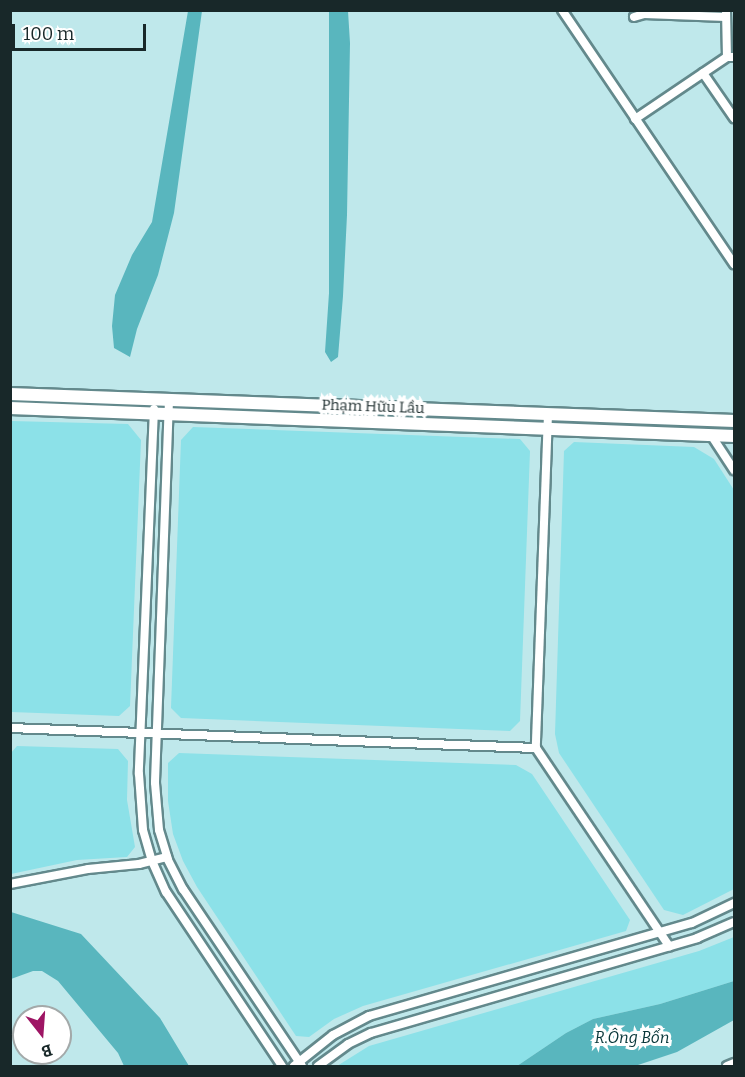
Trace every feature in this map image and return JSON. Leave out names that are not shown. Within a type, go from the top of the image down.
[{"type":"main road","name":"Phạm Hữu Lầu","points":[[10,394],[735,421]]},
{"type":"main road","name":"Phạm Hữu Lầu","points":[[10,408],[735,436]]},
{"type":"street","points":[[562,10],[735,264]]},
{"type":"street","points":[[634,17],[644,14],[726,14],[731,57],[635,119]]},
{"type":"street","points":[[703,73],[735,118]]},
{"type":"street","points":[[154,399],[140,802],[152,861],[175,907],[282,1066]]},
{"type":"street","points":[[169,400],[155,806],[167,857],[186,894],[298,1065],[333,1035],[369,1016],[660,933],[704,919],[735,903]]},
{"type":"street","points":[[548,414],[536,748],[669,946]]},
{"type":"street","points":[[711,435],[735,470]]},
{"type":"street","points":[[10,728],[536,748]]},
{"type":"street","points":[[10,884],[167,857]]},
{"type":"street","points":[[318,1066],[348,1044],[371,1033],[709,934],[735,922]]},
{"type":"street","points":[[727,1066],[735,1063]]},
{"type":"shaded area","points":[[11,421],[128,424],[141,440],[130,706],[119,716],[11,712]]},
{"type":"shaded area","points":[[193,427],[520,439],[530,451],[520,721],[510,731],[181,718],[171,708],[181,440]]},
{"type":"shaded area","points":[[574,442],[694,447],[714,459],[734,490],[734,889],[683,915],[664,910],[559,753],[555,734],[564,451]]},
{"type":"shaded area","points":[[17,746],[118,749],[128,761],[127,800],[135,847],[127,857],[77,860],[11,874],[11,753]]},
{"type":"shaded area","points":[[179,753],[516,765],[532,774],[630,920],[626,931],[363,1006],[334,1019],[309,1037],[296,1036],[197,887],[183,861],[173,834],[168,801],[168,763]]},
{"type":"shaded area","points":[[734,937],[734,981],[660,1004],[593,1019],[566,1033],[517,1066],[337,1066],[369,1046],[699,951]]},
{"type":"water","points":[[188,11],[202,11],[174,213],[158,275],[137,329],[130,357],[114,348],[112,326],[115,295],[132,255],[152,222]]},
{"type":"water","points":[[329,11],[348,11],[350,43],[343,296],[338,357],[331,362],[325,352],[329,293]]},
{"type":"water","points":[[11,912],[81,934],[160,1018],[189,1066],[124,1066],[118,1053],[58,981],[42,971],[33,971],[11,979]]},
{"type":"water","name":"R.Ông Bổn","points":[[734,981],[734,1020],[677,1052],[635,1066],[517,1066],[566,1033],[593,1019],[660,1004]]}]
